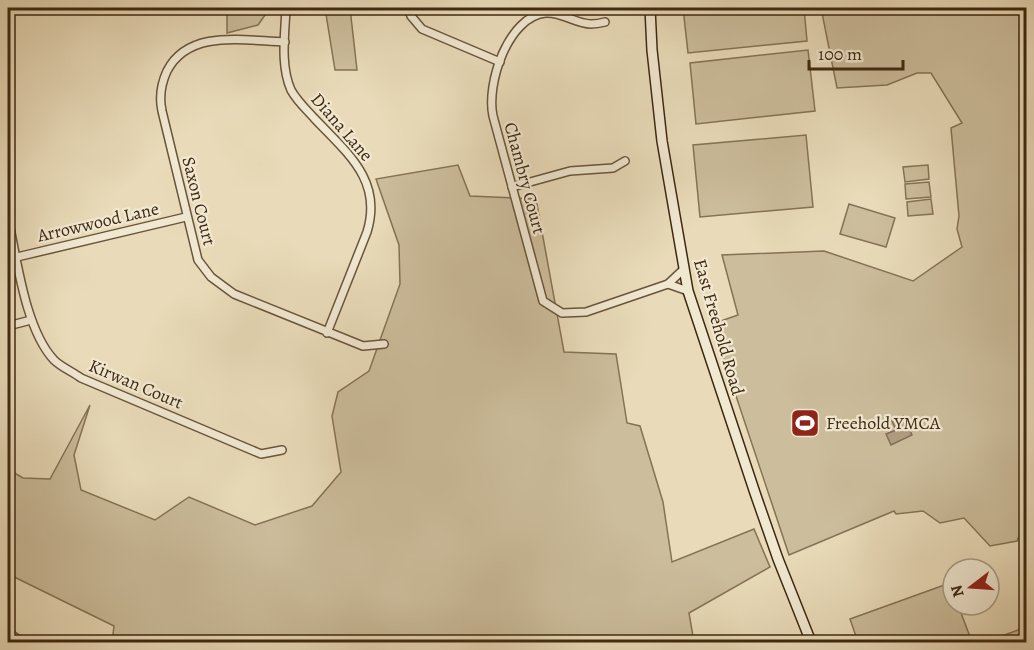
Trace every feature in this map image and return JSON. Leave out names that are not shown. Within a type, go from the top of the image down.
[{"type":"main road","name":"East Freehold Road","points":[[650,8],[652,50],[666,170],[688,291],[774,548],[811,642]]},
{"type":"street","name":"Diana Lane","points":[[286,8],[285,70],[295,97],[354,161],[364,175],[371,201],[367,232],[327,333]]},
{"type":"street","points":[[408,8],[411,16],[422,29],[500,62]]},
{"type":"street","name":"Chambry Court","points":[[605,22],[590,24],[553,13],[532,17],[513,33],[491,90],[491,106],[543,301],[562,313],[586,312],[668,284],[684,269]]},
{"type":"street","name":"Saxon Court","points":[[285,42],[218,40],[204,42],[188,48],[177,57],[162,84],[160,103],[198,260],[211,277],[234,294],[363,346],[384,344]]},
{"type":"street","points":[[512,187],[570,171],[613,168],[625,161]]},
{"type":"street","name":"Arrowwood Lane","points":[[16,257],[186,217]]},
{"type":"street","name":"Kirwan Court","points":[[8,218],[31,320],[39,338],[54,360],[81,378],[261,454],[282,450]]},
{"type":"street","points":[[668,284],[688,291]]},
{"type":"street","points":[[8,326],[31,320]]},
{"type":"street","points":[[8,632],[21,642]]},
{"type":"shaded area","points":[[242,8],[270,8],[258,25],[227,33],[227,12]]},
{"type":"shaded area","points":[[325,8],[350,8],[357,70],[335,70]]},
{"type":"shaded area","points":[[683,8],[804,8],[807,41],[688,53]]},
{"type":"shaded area","points":[[821,8],[1026,8],[1026,519],[1017,541],[990,546],[964,518],[940,523],[923,511],[896,514],[894,511],[789,555],[712,324],[738,315],[722,255],[824,251],[913,281],[962,247],[957,229],[959,216],[951,128],[962,123],[931,73],[917,73],[887,85],[837,88]]},
{"type":"shaded area","points":[[808,50],[815,111],[696,124],[690,63]]},
{"type":"shaded area","points":[[806,135],[813,207],[700,217],[693,145]]},
{"type":"shaded area","points":[[458,165],[470,196],[536,199],[564,352],[616,354],[627,423],[640,426],[663,502],[672,562],[754,529],[770,567],[689,613],[694,642],[112,642],[114,626],[8,574],[8,469],[23,478],[50,479],[90,405],[74,455],[81,490],[155,520],[189,497],[255,525],[312,506],[341,472],[332,416],[338,392],[369,371],[400,284],[399,245],[376,179]]},
{"type":"shaded area","points":[[928,165],[929,179],[905,182],[903,167]]},
{"type":"shaded area","points":[[929,182],[931,197],[906,199],[905,184]]},
{"type":"shaded area","points":[[931,199],[933,214],[908,216],[907,202]]},
{"type":"shaded area","points":[[849,204],[895,218],[886,247],[840,234]]},
{"type":"shaded area","points":[[903,416],[912,435],[891,445],[886,434],[896,430],[892,421]]},
{"type":"shaded area","points":[[941,586],[941,617],[963,617],[972,642],[858,642],[850,619]]},
{"type":"shaded area","points":[[1026,627],[1026,642],[988,642],[988,641]]},
{"type":"place","name":"Freehold YMCA","points":[[805,423]]}]
